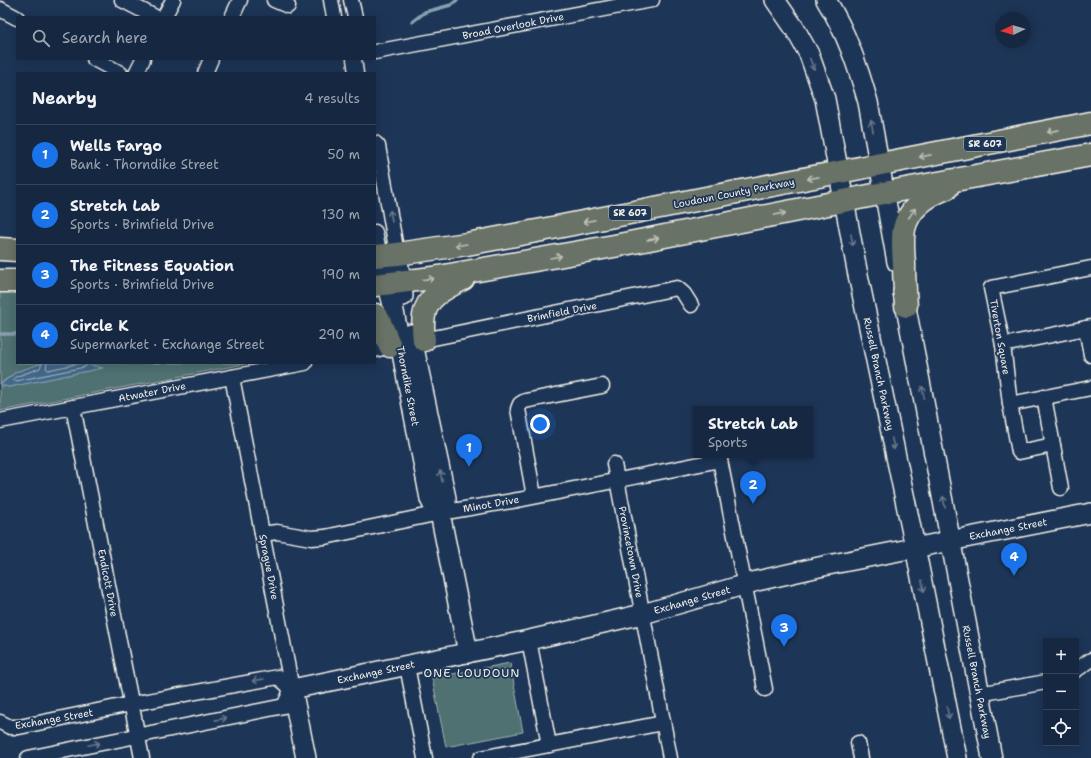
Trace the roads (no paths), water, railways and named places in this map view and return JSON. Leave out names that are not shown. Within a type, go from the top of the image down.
[{"type":"main road","name":"Russell Branch Parkway","points":[[775,0],[795,29],[809,54],[825,99],[884,399],[916,547],[956,758]]},
{"type":"main road","name":"Russell Branch Parkway","points":[[826,0],[845,35],[861,76],[868,102],[992,758]]},
{"type":"main road","name":"Loudoun County Parkway","points":[[384,255],[527,233],[1091,124]]},
{"type":"main road","points":[[388,284],[479,271],[884,193],[1091,155]]},
{"type":"main road","points":[[906,306],[903,241],[904,228],[911,212],[931,195],[996,173]]},
{"type":"main road","points":[[0,249],[16,250]]},
{"type":"main road","name":"Thorndike Street","points":[[384,255],[392,301],[446,498],[446,503],[440,513],[468,653]]},
{"type":"main road","points":[[420,407],[426,360],[423,317],[426,308],[432,297],[444,288],[479,271]]},
{"type":"main road","points":[[0,281],[16,281]]},
{"type":"main road","points":[[376,317],[384,330],[383,348],[420,407]]},
{"type":"main road","name":"Exchange Street","points":[[292,689],[529,640],[643,614],[745,585],[828,565],[1091,513]]},
{"type":"main road","name":"Sprague Drive","points":[[292,689],[306,758]]},
{"type":"street","points":[[122,0],[153,16]]},
{"type":"street","points":[[165,16],[173,0]]},
{"type":"street","points":[[232,16],[240,0]]},
{"type":"street","points":[[274,0],[288,6]]},
{"type":"street","points":[[331,0],[334,16]]},
{"type":"street","points":[[351,0],[355,16]]},
{"type":"street","name":"Broad Overlook Drive","points":[[376,52],[652,0]]},
{"type":"street","points":[[0,9],[16,17]]},
{"type":"street","points":[[96,60],[118,72]]},
{"type":"street","points":[[136,72],[142,60]]},
{"type":"street","points":[[205,72],[211,60]]},
{"type":"street","points":[[354,60],[356,72]]},
{"type":"street","points":[[376,144],[378,146],[384,255]]},
{"type":"street","points":[[376,235],[384,255]]},
{"type":"street","name":"Tiverton Square","points":[[1053,445],[1019,452],[1010,404],[1003,345],[991,288],[1091,268]]},
{"type":"street","name":"Brimfield Drive","points":[[424,340],[677,288],[684,294],[691,305]]},
{"type":"street","points":[[1003,345],[1088,328],[1091,355]]},
{"type":"street","name":"Atwater Drive","points":[[0,421],[299,364]]},
{"type":"street","name":"Sprague Drive","points":[[232,377],[292,689]]},
{"type":"street","points":[[534,496],[518,409],[520,404],[525,401],[602,386]]},
{"type":"street","points":[[1010,404],[1091,388]]},
{"type":"street","points":[[1044,397],[1061,488]]},
{"type":"street","name":"Endicott Drive","points":[[73,407],[142,758]]},
{"type":"street","name":"Minot Drive","points":[[262,534],[277,532],[311,538],[325,537],[440,513],[617,480],[716,458]]},
{"type":"street","points":[[720,458],[765,689]]},
{"type":"street","name":"Provincetown Drive","points":[[614,464],[670,758]]},
{"type":"street","points":[[529,640],[549,745]]},
{"type":"street","points":[[1079,668],[1091,660]]},
{"type":"street","points":[[407,666],[425,758]]},
{"type":"street","name":"Exchange Street","points":[[0,722],[10,727],[19,727],[131,704],[278,677],[292,689]]},
{"type":"street","points":[[979,694],[1043,683]]},
{"type":"street","points":[[28,758],[284,706],[292,689]]},
{"type":"street","points":[[481,758],[663,722]]},
{"type":"street","points":[[858,743],[862,758]]},
{"type":"water","points":[[40,364],[86,364],[103,368],[9,387],[0,385],[16,372]]},
{"type":"waterway","points":[[412,22],[425,12],[451,5],[457,0]]},
{"type":"waterway","points":[[0,334],[16,334]]},
{"type":"place","name":"Wells Fargo","points":[[469,467]]},
{"type":"place","name":"Stretch Lab","points":[[753,504]]},
{"type":"place","name":"Circle K","points":[[1014,576]]},
{"type":"place","name":"The Fitness Equation","points":[[784,647]]},
{"type":"district","name":"ONE LOUDOUN","points":[[472,673]]}]
